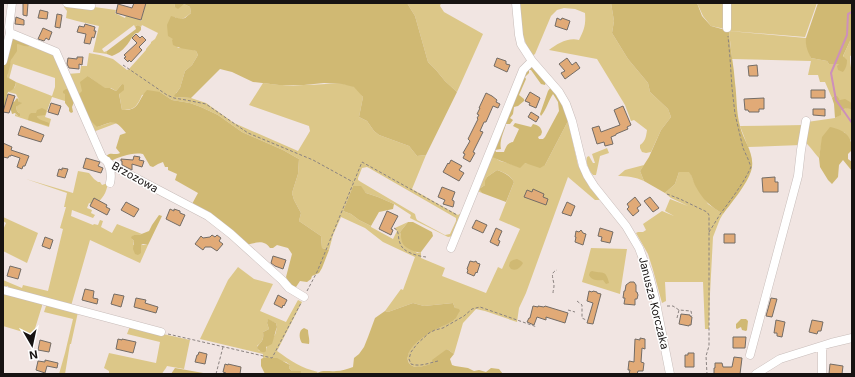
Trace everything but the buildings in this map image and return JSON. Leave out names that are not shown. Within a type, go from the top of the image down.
[{"type":"street","points":[[3,61],[10,33],[8,27],[12,3]]},
{"type":"street","points":[[68,3],[91,6]]},
{"type":"street","name":"Janusza Korczaka","points":[[516,3],[518,35],[521,44],[532,61],[560,92],[572,120],[587,175],[626,226],[639,248],[647,268],[655,298],[670,374]]},
{"type":"street","points":[[727,3],[727,28]]},
{"type":"street","name":"Brzozowa","points":[[10,33],[56,52],[102,157],[111,165],[208,216],[231,234],[289,288],[304,297]]},
{"type":"street","points":[[451,248],[523,70],[532,61]]},
{"type":"street","points":[[750,355],[798,176],[806,121]]},
{"type":"street","points":[[109,162],[112,175],[110,184]]},
{"type":"street","points":[[3,290],[161,332]]},
{"type":"street","points":[[756,374],[780,359],[852,338]]},
{"type":"street","points":[[822,346],[822,374]]},
{"type":"path","points":[[709,232],[736,194],[751,167],[743,148],[735,114],[727,28]]},
{"type":"path","points":[[123,66],[167,95],[174,98],[206,104],[248,133],[313,160],[354,182]]},
{"type":"path","points":[[161,332],[272,358],[317,272],[362,162],[462,219]]},
{"type":"path","points":[[667,194],[707,212],[709,215],[708,346],[706,356],[707,374]]},
{"type":"path","points":[[394,228],[397,230],[400,243],[403,248],[414,254],[426,256]]},
{"type":"path","points":[[553,294],[553,272],[557,270]]},
{"type":"path","points":[[577,301],[583,308],[582,318],[588,321]]},
{"type":"path","points":[[667,306],[673,306],[679,310],[691,311],[692,316]]},
{"type":"path","points":[[438,361],[423,365],[415,365],[411,364],[409,359],[411,352],[417,344],[430,333],[443,328],[464,316],[472,309],[480,307],[537,327]]},
{"type":"path","points":[[568,310],[575,312]]},
{"type":"path","points":[[677,318],[679,310]]},
{"type":"path","points":[[216,374],[223,346]]},
{"type":"shaded area","points":[[65,3],[116,10],[115,13],[125,18],[127,13],[130,17],[141,21],[146,3],[174,3],[175,7],[184,4],[190,7],[191,13],[182,19],[175,17],[173,39],[178,48],[188,48],[196,51],[198,55],[192,65],[185,71],[180,88],[176,93],[176,97],[191,98],[206,103],[234,123],[298,151],[310,131],[309,126],[249,105],[263,83],[279,85],[344,84],[355,87],[363,97],[359,117],[367,121],[379,135],[409,146],[417,156],[426,155],[412,189],[458,215],[461,213],[454,236],[448,237],[410,218],[411,215],[394,204],[366,193],[360,186],[353,186],[343,211],[351,214],[393,239],[397,231],[395,228],[408,222],[400,232],[401,236],[417,253],[421,252],[421,258],[445,268],[442,276],[486,293],[498,267],[502,269],[520,229],[499,220],[514,182],[509,176],[497,170],[487,177],[485,185],[479,189],[482,193],[475,190],[489,154],[500,161],[519,167],[524,163],[545,165],[568,121],[578,165],[590,188],[599,200],[595,200],[568,177],[526,293],[519,308],[517,322],[476,309],[463,323],[454,354],[447,349],[439,359],[433,363],[422,367],[412,366],[408,361],[408,354],[415,343],[426,335],[455,319],[455,308],[453,303],[424,306],[413,303],[388,312],[385,311],[401,289],[403,290],[415,257],[383,242],[365,228],[341,217],[333,235],[329,250],[322,248],[321,236],[299,221],[301,213],[292,193],[298,174],[299,159],[283,150],[242,132],[218,115],[201,107],[190,103],[172,100],[160,92],[142,95],[135,107],[122,110],[119,93],[122,84],[116,91],[111,88],[104,88],[88,76],[97,127],[112,122],[117,123],[93,132],[67,74],[80,73],[81,66],[87,66],[89,53],[113,59],[127,70],[146,50],[158,33],[142,25],[141,27],[138,25],[136,26],[136,29],[134,25],[102,49],[104,52],[107,51],[107,54],[93,52],[99,26],[66,18],[67,11],[64,7]],"holes":[[[367,167],[456,218],[450,234],[445,235],[417,220],[415,214],[358,180],[362,168]]]},
{"type":"shaded area","points":[[174,3],[407,3],[415,16],[428,62],[457,92],[426,155],[417,156],[409,146],[379,135],[367,121],[359,117],[363,97],[354,87],[342,84],[324,83],[279,85],[253,82],[232,72],[220,69],[191,98],[176,97],[174,96],[180,88],[185,71],[192,65],[198,55],[196,51],[173,45],[173,39],[168,36],[167,25],[171,16],[181,19],[185,18],[191,13],[190,7],[184,4],[178,9],[175,7]]},
{"type":"shaded area","points":[[407,3],[441,3],[440,6],[444,12],[483,34],[457,92],[428,62],[415,16]]},
{"type":"shaded area","points":[[519,3],[611,3],[614,21],[612,33],[628,59],[648,83],[650,92],[668,109],[671,117],[661,130],[651,152],[642,152],[640,145],[645,140],[647,130],[634,120],[631,121],[625,105],[597,59],[549,50],[559,43],[567,40],[579,40],[584,27],[585,13],[575,9],[564,8],[557,10],[551,16],[535,54],[532,56],[522,32]]},
{"type":"shaded area","points":[[611,3],[697,3],[702,16],[711,26],[729,31],[737,110],[741,131],[750,151],[752,167],[748,179],[723,214],[704,199],[689,172],[679,172],[675,184],[665,193],[644,181],[640,171],[649,157],[661,130],[671,117],[668,109],[650,92],[648,83],[628,59],[612,33],[614,21]]},
{"type":"shaded area","points":[[697,3],[724,3],[725,29],[711,26],[703,16]]},
{"type":"shaded area","points":[[730,3],[817,3],[805,37],[730,31]]},
{"type":"shaded area","points":[[818,3],[852,3],[852,40],[850,41],[843,56],[847,60],[843,72],[838,70],[837,66],[839,64],[829,64],[827,61],[811,58],[808,51],[806,38]]},
{"type":"shaded area","points":[[138,25],[141,27],[141,30],[134,35],[123,49],[112,56],[107,54],[107,51],[136,29],[136,26]]},
{"type":"shaded area","points":[[729,31],[806,38],[806,43],[811,58],[827,61],[829,64],[839,64],[838,70],[850,41],[852,40],[850,65],[852,70],[852,103],[840,100],[834,96],[832,98],[825,82],[820,82],[818,75],[808,75],[811,61],[732,59]]},
{"type":"shaded area","points":[[5,35],[34,47],[17,45],[17,51],[11,60],[7,77],[16,82],[14,88],[8,92],[6,99],[14,102],[17,98],[19,100],[18,101],[22,103],[16,107],[20,116],[15,113],[12,114],[10,107],[4,107],[3,104],[3,41],[6,40]]},
{"type":"shaded area","points":[[18,43],[42,49],[51,53],[55,57],[70,90],[65,94],[65,101],[52,97],[45,117],[51,119],[49,127],[15,116],[15,114],[18,116],[19,113],[16,107],[21,103],[18,101],[19,100],[16,94],[8,92],[15,87],[16,82],[52,96],[55,87],[55,78],[13,64],[9,79],[7,77],[11,60]]},
{"type":"shaded area","points":[[528,67],[533,67],[546,82],[545,85],[541,84],[531,70],[529,70],[519,95],[524,99],[524,101],[518,106],[514,107],[513,114],[510,118],[513,120],[510,124],[506,124],[501,140],[501,149],[495,150],[496,152],[504,152],[508,144],[513,142],[519,129],[513,126],[515,123],[531,127],[533,124],[536,125],[542,132],[538,137],[539,139],[543,139],[545,137],[559,111],[558,102],[553,94],[545,111],[541,116],[540,114],[548,91],[551,87],[562,104],[568,121],[545,165],[540,168],[525,163],[520,168],[490,156]]},
{"type":"shaded area","points":[[88,76],[105,88],[110,88],[116,91],[122,84],[124,85],[124,90],[119,94],[122,110],[128,110],[135,107],[147,90],[160,92],[172,100],[190,103],[218,115],[242,132],[283,150],[299,159],[298,174],[292,193],[301,213],[299,221],[321,236],[322,248],[329,250],[319,273],[312,276],[307,282],[300,281],[296,287],[291,285],[286,277],[292,254],[288,248],[277,245],[270,248],[265,243],[246,245],[192,204],[198,193],[175,180],[177,174],[168,170],[168,167],[165,167],[163,162],[153,167],[150,166],[143,154],[126,155],[110,161],[106,156],[120,153],[116,148],[120,135],[126,133],[116,123],[113,122],[97,127],[88,118],[79,94],[82,91],[80,82]]},
{"type":"shaded area","points":[[66,89],[70,90],[74,102],[72,107],[73,112],[71,113],[65,103],[65,94],[63,91]]},
{"type":"shaded area","points":[[837,96],[840,100],[845,99],[852,103],[852,110],[849,108],[845,109],[841,111],[841,115],[835,118],[832,98]]},
{"type":"shaded area","points":[[42,108],[46,110],[45,115],[37,117],[49,123],[49,126],[28,120],[31,113],[36,113],[37,110]]},
{"type":"shaded area","points":[[846,108],[852,110],[852,142],[844,132],[821,147],[819,158],[805,142],[807,122],[835,118]]},
{"type":"shaded area","points":[[804,125],[801,145],[748,147],[740,126]]},
{"type":"shaded area","points":[[830,127],[846,134],[851,140],[852,145],[852,150],[848,154],[848,159],[852,162],[852,171],[843,160],[839,165],[838,177],[832,184],[820,167],[819,158],[822,137]]},
{"type":"shaded area","points":[[607,148],[609,153],[600,156],[596,175],[593,175],[588,166],[587,157],[589,156],[593,163],[595,163],[592,154]]},
{"type":"shaded area","points":[[644,165],[640,171],[644,181],[631,177],[618,176],[625,170]]},
{"type":"shaded area","points":[[497,170],[509,176],[514,182],[506,202],[482,193],[479,189],[485,185],[487,177]]},
{"type":"shaded area","points":[[78,171],[89,173],[102,185],[108,183],[104,196],[95,205],[89,203],[87,208],[92,210],[91,213],[95,215],[93,218],[72,210],[71,216],[93,225],[98,225],[100,220],[103,221],[101,227],[112,233],[117,224],[142,234],[134,235],[132,239],[134,241],[133,245],[148,245],[140,263],[90,240],[71,306],[9,290],[8,286],[3,288],[3,280],[22,288],[23,285],[48,291],[63,229],[60,228],[66,207],[64,207],[67,193],[26,179],[73,193]]},
{"type":"shaded area","points":[[679,172],[690,172],[696,186],[708,204],[723,214],[713,237],[709,329],[705,329],[703,282],[665,282],[666,301],[662,303],[648,254],[636,233],[646,230],[643,224],[662,211],[674,216],[665,211],[670,199],[688,206],[671,198],[665,193],[675,184]]},
{"type":"shaded area","points":[[353,186],[361,186],[366,193],[394,204],[393,209],[379,212],[371,226],[343,211]]},
{"type":"shaded area","points":[[159,215],[162,216],[148,245],[141,245],[141,253],[138,255],[135,254],[133,249],[134,241],[131,237],[149,231]]},
{"type":"shaded area","points":[[3,217],[38,233],[27,263],[3,251],[3,230],[6,223],[3,221]]},
{"type":"shaded area","points":[[408,222],[413,222],[432,232],[433,236],[421,252],[410,250],[402,242],[400,232]]},
{"type":"shaded area","points":[[591,248],[627,249],[620,294],[582,282]]},
{"type":"shaded area","points":[[517,259],[523,263],[518,269],[511,269],[509,266],[510,262]]},
{"type":"shaded area","points":[[238,267],[254,279],[273,284],[260,311],[286,322],[298,300],[302,302],[277,351],[296,364],[318,372],[316,374],[301,374],[301,371],[292,371],[289,368],[290,365],[286,362],[263,358],[263,354],[200,339],[228,280]],"holes":[[[268,320],[276,323],[277,327],[275,334],[266,351],[259,351],[257,346],[262,340],[263,332],[269,329],[267,323]]]},
{"type":"shaded area","points":[[592,271],[605,274],[609,283],[606,284],[603,280],[591,278],[589,275]]},
{"type":"shaded area","points":[[3,292],[42,304],[33,335],[3,326]]},
{"type":"shaded area","points":[[413,303],[424,306],[453,303],[455,308],[459,309],[460,311],[456,318],[425,336],[412,347],[408,358],[412,366],[415,367],[433,363],[432,360],[447,349],[454,354],[450,359],[452,365],[468,368],[474,371],[479,370],[486,372],[491,368],[499,369],[503,374],[316,374],[326,371],[340,371],[353,367],[354,358],[364,347],[375,318],[385,311],[388,312]]},
{"type":"shaded area","points":[[47,305],[78,312],[70,344],[65,374],[59,374],[73,319],[44,312]]},
{"type":"shaded area","points":[[268,319],[276,323],[277,327],[272,344],[266,347],[265,352],[262,352],[257,347],[262,340],[263,332],[269,329],[267,323]]},
{"type":"shaded area","points":[[741,319],[746,319],[748,321],[746,331],[742,330],[741,327],[736,328],[736,324]]},
{"type":"shaded area","points":[[130,326],[158,333],[163,336],[163,334],[190,340],[184,369],[167,366],[162,374],[109,373],[109,371],[104,368],[109,353],[156,363],[160,342],[127,334]]},
{"type":"shaded area","points":[[304,328],[308,330],[309,344],[302,343],[300,339],[300,333]]},
{"type":"shaded area","points":[[277,358],[290,365],[289,368],[292,371],[301,371],[301,374],[265,374],[261,366],[261,359]]},
{"type":"shaded area","points":[[175,368],[209,374],[171,374]]},
{"type":"waterway","points":[[852,12],[848,14],[847,35],[831,73],[836,100],[852,123]]}]
